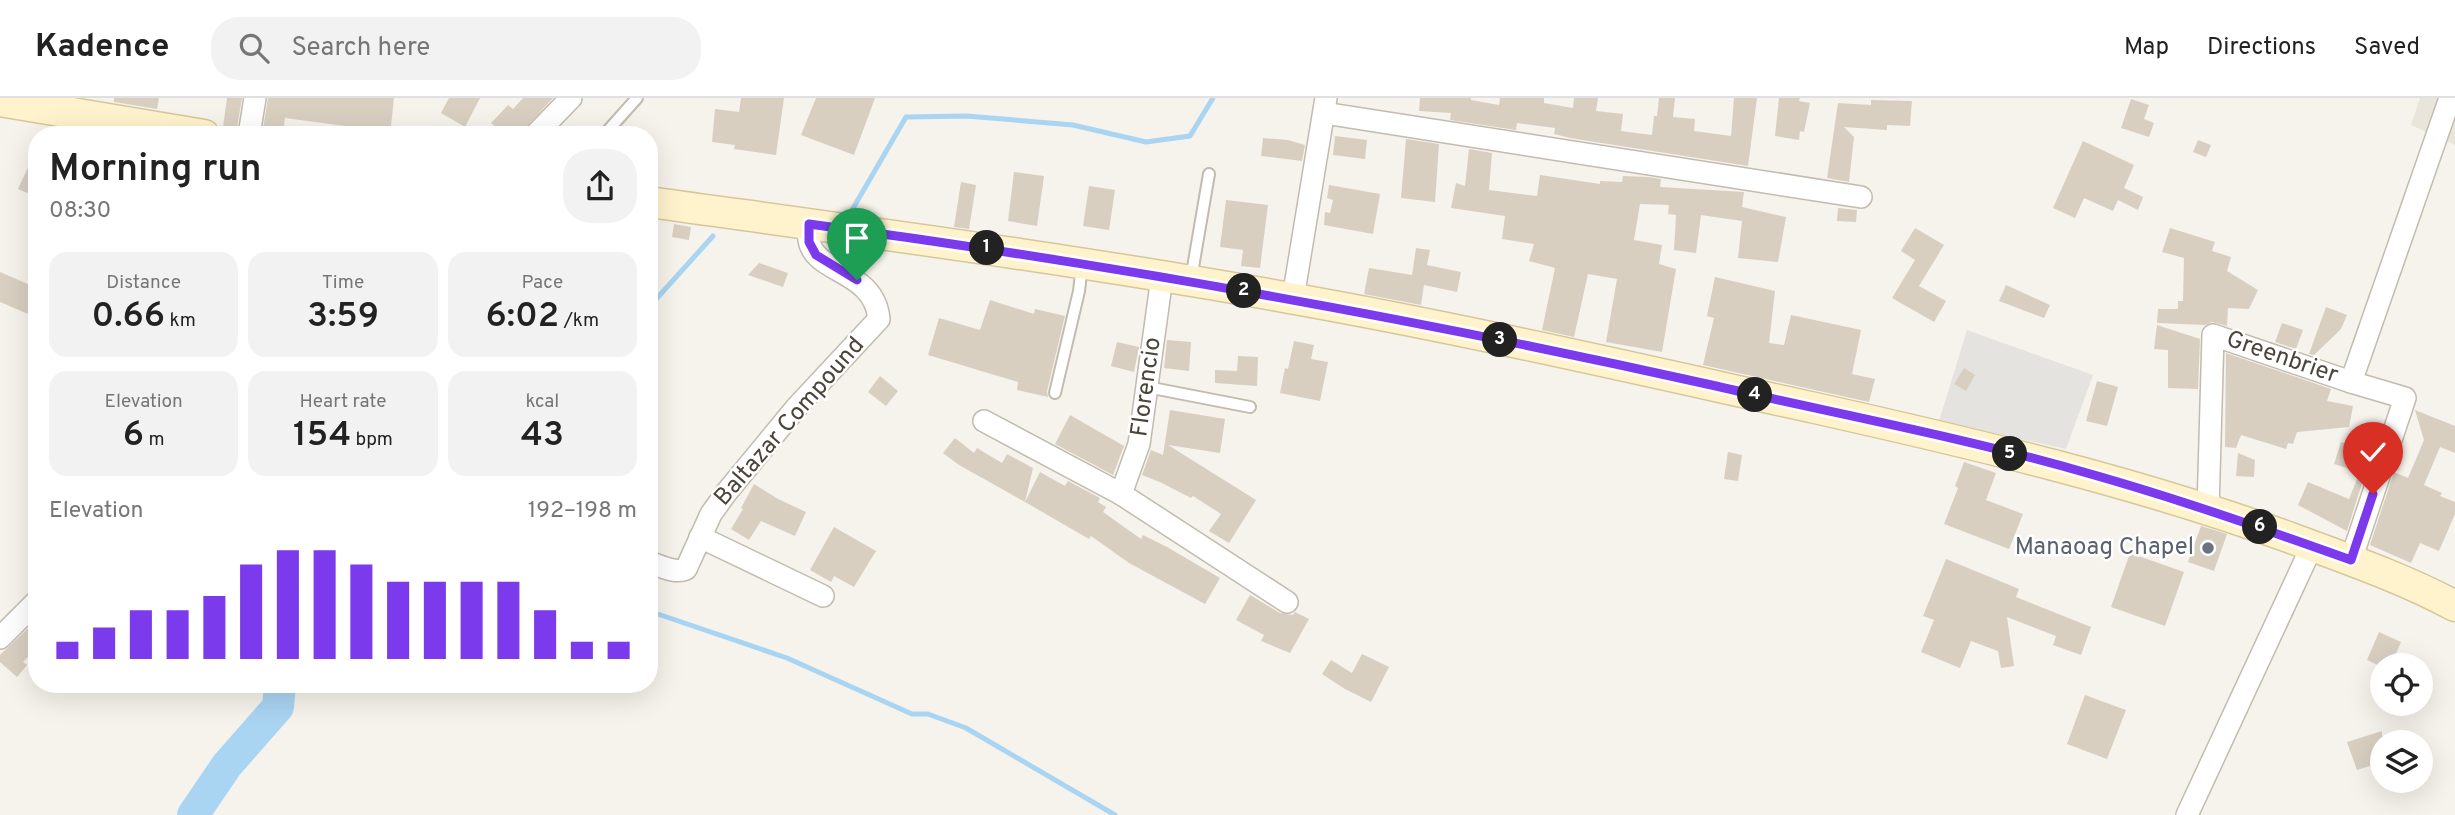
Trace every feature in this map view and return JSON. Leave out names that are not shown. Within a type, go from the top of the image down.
[{"type":"street","points":[[251,126],[255,98]]},
{"type":"street","points":[[544,126],[571,98]]},
{"type":"street","points":[[0,101],[129,126]]},
{"type":"street","name":"Greenbrier","points":[[2208,509],[2213,335],[2351,382],[2452,101]]},
{"type":"street","points":[[1293,298],[1325,106],[1861,197]]},
{"type":"street","points":[[658,207],[947,242],[1293,298],[1513,342],[1912,430],[2083,472],[2208,509],[2351,560],[2427,591],[2455,606]]},
{"type":"street","name":"Baltazar Compound","points":[[658,565],[685,571],[711,514],[796,408],[879,319],[867,289],[816,255],[809,242],[809,224]]},
{"type":"street","name":"Florencio","points":[[1121,494],[1139,444],[1162,277]]},
{"type":"street","points":[[2351,382],[2405,398],[2351,560]]},
{"type":"street","points":[[984,421],[1121,494],[1287,602]]},
{"type":"street","points":[[701,537],[823,596]]},
{"type":"street","points":[[2186,815],[2312,546]]},
{"type":"street","points":[[0,638],[28,610]]},
{"type":"lane","points":[[612,126],[637,98]]},
{"type":"lane","points":[[1191,282],[1209,174]]},
{"type":"lane","points":[[1055,393],[1079,290],[1082,263]]},
{"type":"lane","points":[[1147,387],[1250,407]]},
{"type":"shaded area","points":[[2420,98],[2455,98],[2455,145],[2411,125]]},
{"type":"shaded area","points":[[1967,330],[2093,375],[2066,449],[1939,421]]},
{"type":"building","points":[[114,98],[159,98],[157,109],[114,102]]},
{"type":"building","points":[[227,98],[242,98],[237,126],[223,126]]},
{"type":"building","points":[[268,98],[394,98],[391,126],[345,126],[285,118],[284,126],[263,126]]},
{"type":"building","points":[[449,98],[480,98],[466,126],[441,113]]},
{"type":"building","points":[[523,98],[553,98],[527,126],[494,126],[491,123],[508,105],[513,109]]},
{"type":"building","points":[[741,98],[784,98],[776,155],[734,149],[735,145],[712,142],[715,109],[739,112]]},
{"type":"building","points":[[816,98],[875,98],[854,155],[801,135]]},
{"type":"building","points":[[1420,98],[1471,98],[1499,105],[1500,98],[1544,98],[1544,103],[1573,108],[1574,98],[1598,98],[1596,111],[1623,114],[1621,131],[1652,135],[1659,98],[1675,98],[1673,117],[1695,119],[1694,131],[1731,136],[1734,98],[1757,98],[1748,166],[1570,138],[1554,134],[1555,128],[1517,123],[1516,130],[1450,120],[1451,113],[1419,111]]},
{"type":"building","points":[[1779,98],[1800,98],[1799,101],[1810,103],[1804,132],[1800,131],[1799,140],[1775,136]]},
{"type":"building","points":[[2131,99],[2149,105],[2144,119],[2154,123],[2149,137],[2121,128]]},
{"type":"building","points":[[1871,100],[1912,101],[1910,126],[1887,125],[1887,130],[1844,127],[1854,137],[1849,182],[1827,178],[1838,103],[1871,105]]},
{"type":"building","points":[[1335,136],[1367,140],[1365,159],[1333,155]]},
{"type":"building","points":[[1263,138],[1288,140],[1305,145],[1302,161],[1261,156]]},
{"type":"building","points":[[1406,139],[1439,144],[1435,202],[1401,198]]},
{"type":"building","points":[[2198,140],[2211,145],[2206,157],[2193,152]]},
{"type":"building","points":[[2083,141],[2134,165],[2124,188],[2143,197],[2138,210],[2118,200],[2113,211],[2084,198],[2075,218],[2053,208]]},
{"type":"building","points":[[1469,149],[1492,153],[1489,190],[1537,196],[1540,175],[1600,184],[1600,181],[1622,182],[1623,176],[1649,177],[1661,179],[1660,187],[1744,192],[1742,207],[1786,217],[1778,262],[1738,258],[1742,221],[1701,215],[1696,253],[1674,250],[1676,215],[1668,214],[1669,205],[1640,204],[1634,240],[1662,245],[1659,264],[1676,269],[1662,352],[1606,342],[1617,279],[1588,274],[1574,337],[1542,330],[1555,268],[1529,261],[1534,244],[1502,239],[1505,216],[1451,208],[1456,183],[1465,186]]},
{"type":"building","points":[[28,167],[28,193],[18,189]]},
{"type":"building","points":[[1014,172],[1044,176],[1037,226],[1008,221]]},
{"type":"building","points":[[961,182],[976,185],[969,229],[954,227]]},
{"type":"building","points":[[1329,185],[1380,194],[1373,234],[1324,225],[1325,212],[1330,213],[1333,200],[1327,198]]},
{"type":"building","points":[[1089,186],[1115,190],[1109,230],[1083,226]]},
{"type":"building","points":[[1226,200],[1268,205],[1260,268],[1241,266],[1243,250],[1220,247]]},
{"type":"building","points":[[1838,208],[1857,210],[1856,222],[1837,221]]},
{"type":"building","points":[[674,224],[691,227],[689,240],[672,237]]},
{"type":"building","points":[[1915,228],[1944,245],[1919,286],[1946,301],[1934,322],[1892,298],[1915,260],[1901,251]]},
{"type":"building","points":[[2170,228],[2215,242],[2212,251],[2231,257],[2227,271],[2258,290],[2249,309],[2228,308],[2227,326],[2212,322],[2205,325],[2157,323],[2158,309],[2178,309],[2178,301],[2183,301],[2184,258],[2162,252]]},
{"type":"building","points":[[1416,248],[1430,250],[1427,265],[1461,272],[1457,292],[1424,285],[1421,305],[1364,294],[1369,268],[1412,275]]},
{"type":"building","points":[[759,263],[788,273],[783,287],[748,275]]},
{"type":"building","points":[[0,272],[28,284],[28,314],[0,302]]},
{"type":"building","points":[[1715,277],[1775,291],[1769,343],[1784,345],[1791,315],[1861,330],[1852,374],[1875,379],[1869,402],[1703,365],[1714,318],[1707,316]]},
{"type":"building","points":[[2006,285],[2050,305],[2044,318],[1999,301]]},
{"type":"building","points":[[990,300],[1034,314],[1035,309],[1065,316],[1047,391],[1048,397],[1017,390],[1018,382],[928,355],[939,318],[980,330]]},
{"type":"building","points":[[2326,307],[2347,315],[2341,329],[2314,355],[2309,354]]},
{"type":"building","points":[[2282,323],[2303,330],[2296,349],[2275,342]]},
{"type":"building","points":[[2157,325],[2200,339],[2198,389],[2168,388],[2168,350],[2154,349]]},
{"type":"building","points":[[1167,340],[1191,342],[1189,371],[1164,368]]},
{"type":"building","points":[[1294,341],[1314,345],[1311,359],[1328,362],[1320,401],[1280,393]]},
{"type":"building","points":[[1117,342],[1139,347],[1134,372],[1111,366]]},
{"type":"building","points":[[2226,353],[2331,389],[2327,401],[2353,406],[2349,427],[2297,432],[2293,444],[2288,443],[2286,449],[2241,435],[2236,448],[2225,447]]},
{"type":"building","points":[[1238,356],[1258,357],[1257,386],[1215,383],[1215,370],[1237,371]]},
{"type":"building","points":[[1964,368],[1975,375],[1966,391],[1954,384]]},
{"type":"building","points":[[880,376],[898,391],[886,406],[868,392]]},
{"type":"building","points":[[2097,381],[2118,387],[2107,426],[2086,421]]},
{"type":"building","points":[[1170,410],[1225,419],[1220,453],[1168,445],[1256,500],[1229,543],[1209,531],[1221,514],[1193,496],[1191,498],[1142,475],[1151,450],[1163,455]]},
{"type":"building","points":[[2415,410],[2455,426],[2455,453],[2440,447],[2424,485],[2455,502],[2455,514],[2439,551],[2420,543],[2411,563],[2370,545],[2394,472],[2408,478],[2424,440]]},
{"type":"building","points":[[1070,415],[1124,446],[1113,475],[1055,444]]},
{"type":"building","points":[[955,438],[974,453],[977,448],[1002,463],[1007,454],[1033,468],[1025,502],[943,453]]},
{"type":"building","points":[[2341,442],[2372,451],[2347,531],[2298,505],[2308,482],[2349,499],[2360,472],[2334,464]]},
{"type":"building","points":[[1728,452],[1742,455],[1738,481],[1724,479]]},
{"type":"building","points":[[2238,453],[2255,460],[2254,477],[2236,476]]},
{"type":"building","points":[[1964,462],[1996,473],[1986,500],[2023,514],[2009,549],[1944,524],[1958,488],[1955,486]]},
{"type":"building","points":[[1040,472],[1065,486],[1068,481],[1100,498],[1098,502],[1106,507],[1103,512],[1141,539],[1143,535],[1220,578],[1205,604],[1129,563],[1091,536],[1089,539],[1025,502]]},
{"type":"building","points":[[754,484],[806,512],[795,536],[761,521],[749,540],[731,529]]},
{"type":"building","name":"Manaoag Chapel","points":[[2201,526],[2227,534],[2214,571],[2188,562]]},
{"type":"building","points":[[834,527],[876,551],[854,587],[834,576],[831,582],[810,570]]},
{"type":"building","points":[[2130,553],[2184,572],[2165,626],[2111,607]]},
{"type":"building","points":[[1946,559],[2019,589],[2016,597],[2091,627],[2081,655],[2053,645],[2056,636],[2007,617],[2014,666],[2001,668],[1998,651],[1971,641],[1960,668],[1921,652],[1934,620],[1923,616]]},
{"type":"building","points":[[1250,595],[1280,613],[1293,615],[1295,612],[1309,619],[1290,653],[1261,641],[1264,635],[1236,620]]},
{"type":"building","points":[[28,629],[28,657],[23,662],[27,665],[17,677],[0,662],[0,655]]},
{"type":"building","points":[[2379,632],[2401,642],[2396,653],[2370,653]]},
{"type":"building","points":[[1362,654],[1389,667],[1371,702],[1322,674],[1331,660],[1352,673]]},
{"type":"building","points":[[2085,695],[2126,710],[2107,759],[2067,744]]},
{"type":"building","points":[[2370,735],[2370,766],[2357,770],[2347,742]]},
{"type":"waterway","points":[[851,217],[848,217],[906,117],[967,116],[1073,125],[1146,142],[1190,136],[1213,98]]},
{"type":"waterway","points":[[658,297],[713,236]]},
{"type":"waterway","points":[[658,614],[787,658],[912,714],[928,714],[966,728],[1115,815]]},
{"type":"waterway","points":[[193,815],[227,765],[278,707],[279,693]]},
{"type":"place","name":"Manaoag Chapel","points":[[2208,548]]},
{"type":"route","points":[[857,280],[816,255],[809,242],[809,224],[947,242],[1293,298],[1671,376],[1926,433],[2083,472],[2208,509],[2351,560],[2373,494]]}]
